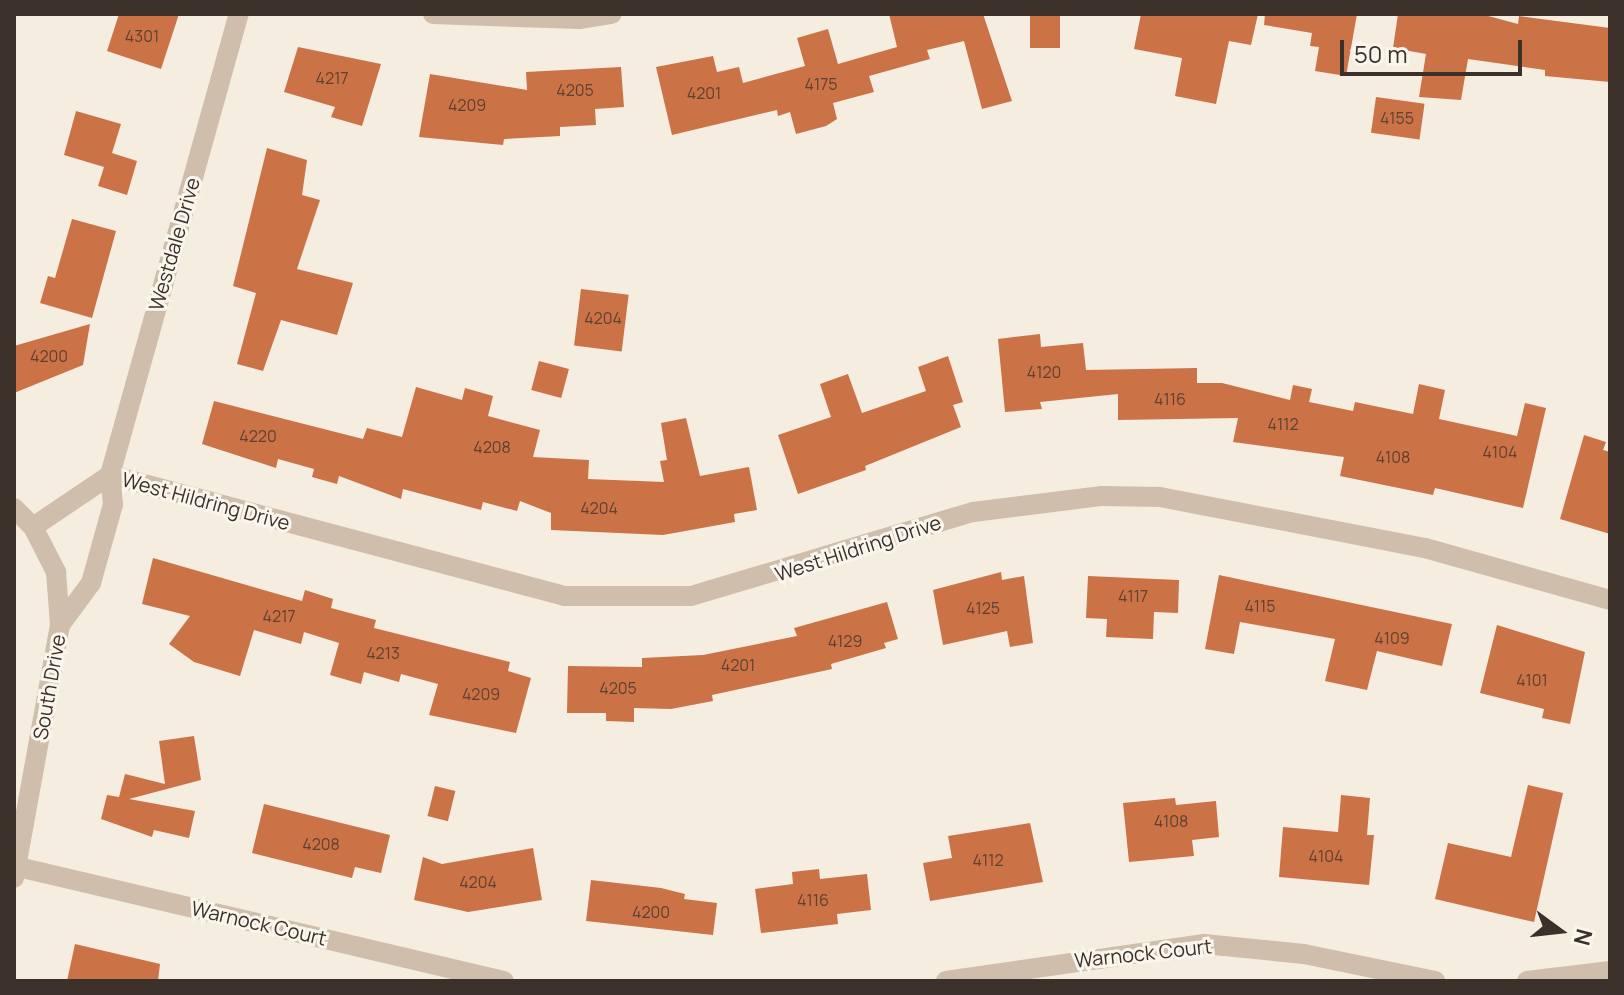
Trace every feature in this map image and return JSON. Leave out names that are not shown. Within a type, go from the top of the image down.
[{"type":"street","name":"Westdale Drive","points":[[60,625],[91,583],[113,504],[110,475],[239,14]]},
{"type":"street","points":[[433,14],[579,19],[612,14]]},
{"type":"street","points":[[33,527],[110,475]]},
{"type":"street","name":"West Hildring Drive","points":[[110,475],[564,596],[691,596],[973,512],[1102,496],[1160,497],[1425,548],[1610,600]]},
{"type":"street","name":"South Drive","points":[[14,508],[33,527],[56,572],[60,625],[15,870]]},
{"type":"street","name":"Warnock Court","points":[[15,870],[504,981]]},
{"type":"street","name":"Warnock Court","points":[[946,981],[1204,944],[1304,954],[1435,981]]},
{"type":"street","points":[[1527,981],[1610,971]]},
{"type":"building","points":[[119,14],[179,14],[161,69],[107,51]]},
{"type":"building","points":[[889,14],[983,14],[1012,101],[982,109],[964,41],[927,50],[930,59],[869,76],[874,92],[833,103],[837,119],[826,126],[796,134],[790,112],[778,116],[777,110],[672,135],[656,67],[713,56],[717,72],[739,67],[743,83],[805,66],[797,38],[828,29],[838,64],[897,47]]},
{"type":"building","points":[[1030,14],[1060,14],[1060,48],[1030,48]]},
{"type":"building","points":[[1141,14],[1258,14],[1251,45],[1229,41],[1216,104],[1175,96],[1182,58],[1134,49]]},
{"type":"building","points":[[1265,14],[1357,14],[1346,76],[1315,71],[1319,47],[1310,46],[1312,33],[1264,25]]},
{"type":"building","points":[[1398,14],[1481,14],[1518,24],[1519,16],[1610,28],[1610,82],[1545,76],[1545,70],[1468,59],[1461,100],[1419,97],[1426,54],[1393,48]]},
{"type":"building","points":[[298,47],[381,64],[362,126],[331,117],[335,107],[284,92]]},
{"type":"building","points":[[621,67],[624,107],[595,109],[596,125],[560,127],[560,136],[504,139],[503,145],[419,137],[430,74],[527,90],[526,72]]},
{"type":"building","points":[[1376,97],[1425,104],[1420,139],[1371,133]]},
{"type":"building","points":[[76,111],[121,124],[112,153],[137,161],[127,195],[98,186],[104,167],[64,155]]},
{"type":"building","points":[[267,148],[307,160],[302,195],[320,200],[297,269],[353,283],[337,335],[281,320],[263,371],[237,364],[256,293],[233,286]]},
{"type":"building","points":[[72,219],[116,231],[92,318],[40,303],[48,276],[55,278]]},
{"type":"building","points":[[581,289],[629,295],[622,351],[574,346]]},
{"type":"building","points":[[90,324],[83,365],[14,393],[14,346]]},
{"type":"building","points":[[1040,334],[1041,347],[1083,343],[1086,370],[1197,368],[1197,383],[1222,383],[1290,400],[1293,385],[1312,389],[1309,402],[1353,411],[1355,402],[1413,414],[1419,384],[1445,390],[1439,419],[1517,436],[1525,403],[1546,408],[1523,508],[1435,488],[1433,495],[1340,476],[1344,457],[1233,442],[1238,418],[1118,420],[1118,394],[1040,402],[1042,409],[1005,412],[998,339]]},
{"type":"building","points":[[948,356],[963,402],[953,405],[961,427],[865,466],[866,470],[798,494],[778,435],[831,417],[820,384],[848,374],[862,413],[926,391],[918,367]]},
{"type":"building","points":[[539,361],[569,369],[561,398],[531,390]]},
{"type":"building","points":[[416,387],[462,400],[465,388],[493,396],[488,416],[540,430],[533,457],[589,460],[588,479],[664,482],[660,461],[667,460],[661,423],[686,418],[700,476],[749,467],[757,510],[734,514],[735,522],[663,535],[551,530],[551,513],[520,501],[517,511],[483,502],[481,510],[403,489],[401,499],[339,476],[337,484],[312,477],[314,469],[278,459],[276,468],[202,444],[214,401],[363,439],[367,428],[402,437]]},
{"type":"building","points":[[1584,435],[1606,442],[1603,450],[1610,452],[1610,534],[1560,519]]},
{"type":"building","points":[[153,558],[302,601],[305,590],[333,599],[331,608],[376,620],[374,628],[510,662],[508,671],[531,678],[516,733],[429,715],[438,684],[401,674],[399,682],[364,672],[361,684],[330,675],[339,643],[304,632],[301,644],[254,630],[240,676],[194,662],[169,644],[190,616],[142,604]]},
{"type":"building","points":[[1001,572],[1002,580],[1024,576],[1033,643],[1010,647],[1007,631],[943,645],[933,590]]},
{"type":"building","points":[[1219,575],[1452,624],[1442,666],[1377,651],[1367,690],[1325,681],[1335,639],[1240,622],[1234,654],[1205,649]]},
{"type":"building","points":[[1088,576],[1179,580],[1178,613],[1154,612],[1153,639],[1106,637],[1107,619],[1086,618]]},
{"type":"building","points":[[887,602],[898,639],[884,643],[886,648],[831,664],[832,669],[712,695],[713,701],[671,709],[634,708],[634,722],[606,721],[606,713],[567,713],[568,666],[642,667],[642,658],[703,655],[797,636],[794,628]]},
{"type":"building","points":[[1497,625],[1585,652],[1570,724],[1542,718],[1544,709],[1480,693]]},
{"type":"building","points":[[194,736],[201,780],[129,799],[195,811],[189,838],[154,830],[152,837],[101,819],[107,795],[119,797],[125,774],[165,784],[159,741]]},
{"type":"building","points":[[1528,785],[1563,793],[1534,922],[1435,899],[1448,843],[1511,857]]},
{"type":"building","points":[[435,786],[455,791],[448,821],[428,816]]},
{"type":"building","points":[[1341,795],[1370,798],[1367,835],[1374,835],[1369,885],[1279,877],[1283,827],[1338,832]]},
{"type":"building","points":[[1175,798],[1176,805],[1216,801],[1219,837],[1192,840],[1194,856],[1129,862],[1123,803]]},
{"type":"building","points":[[264,804],[390,835],[381,873],[355,867],[352,878],[252,853]]},
{"type":"building","points":[[1030,823],[1043,882],[930,901],[923,863],[952,858],[948,836]]},
{"type":"building","points":[[533,848],[542,900],[468,912],[414,900],[423,857],[442,864]]},
{"type":"building","points":[[819,869],[820,879],[867,874],[871,910],[837,914],[838,924],[761,933],[755,889],[793,884],[792,872]]},
{"type":"building","points":[[591,880],[661,888],[685,894],[684,899],[717,903],[713,935],[586,921]]},
{"type":"building","points":[[75,944],[160,964],[158,981],[67,981]]}]
